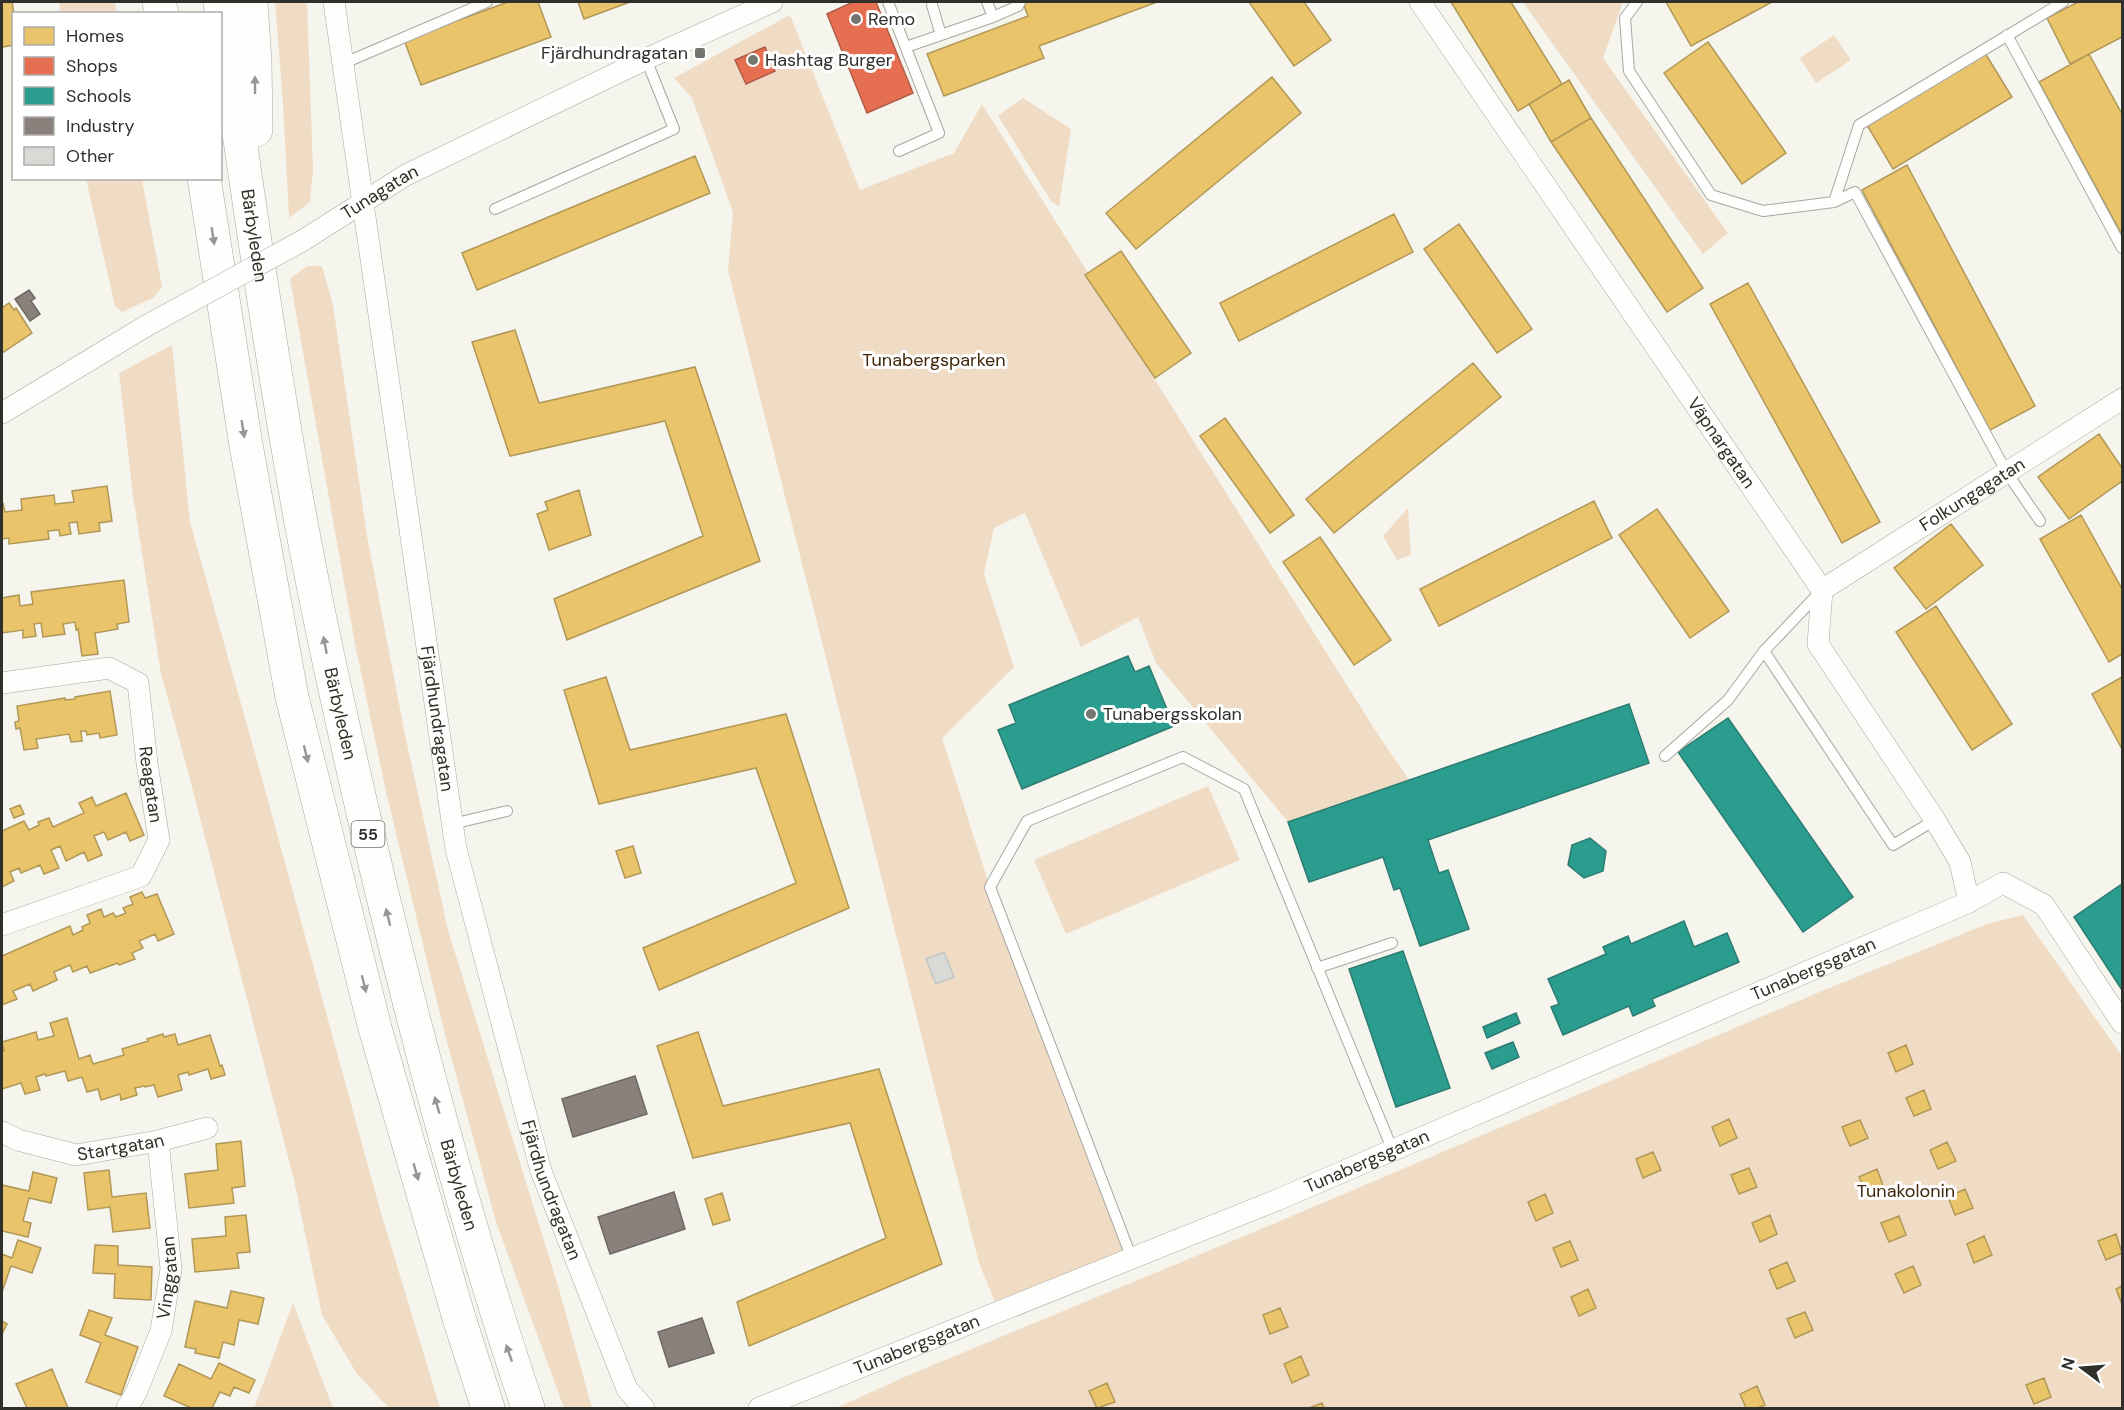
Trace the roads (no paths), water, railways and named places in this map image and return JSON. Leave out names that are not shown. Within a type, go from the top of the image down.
[{"type":"main road","points":[[251,2],[255,61],[256,249]]},
{"type":"main road","name":"Bärbyleden","points":[[222,22],[300,517],[339,714],[411,1013],[492,1302],[528,1408]]},
{"type":"main road","name":"Bärbyleden","points":[[204,180],[246,445],[292,697],[375,1028],[459,1318],[488,1408]]},
{"type":"street","name":"Fjärdhundragatan","points":[[334,2],[361,203],[456,849],[541,1171],[627,1389],[644,1408]]},
{"type":"street","name":"Tunagatan","points":[[2,413],[146,326],[302,241],[406,175],[646,59],[772,2]]},
{"type":"street","name":"Väpnargatan","points":[[1420,2],[1822,590]]},
{"type":"street","name":"Folkungagatan","points":[[1822,590],[2122,399]]},
{"type":"street","points":[[1822,590],[1818,644],[1935,820],[1960,862],[1970,903]]},
{"type":"street","name":"Reagatan","points":[[2,683],[109,668],[138,683],[159,840],[141,876],[2,925]]},
{"type":"street","name":"Tunabergsgatan","points":[[759,1408],[1132,1259],[1393,1151],[1970,903],[2003,883],[2043,905],[2122,1023]]},
{"type":"street","name":"Startgatan","points":[[2,1132],[18,1140],[76,1155],[158,1141],[207,1128]]},
{"type":"street","name":"Vinggatan","points":[[127,1408],[136,1393],[161,1331],[171,1269],[158,1141]]},
{"type":"lane","points":[[342,64],[487,2]]},
{"type":"lane","points":[[888,2],[939,133],[898,151]]},
{"type":"lane","points":[[987,2],[993,17]]},
{"type":"lane","points":[[906,47],[993,17],[1018,6],[1020,2]]},
{"type":"lane","points":[[1636,2],[1625,18],[1629,70],[1711,195],[1763,211],[1834,202],[1856,192],[2007,473],[2040,521]]},
{"type":"lane","points":[[1834,202],[1859,125],[2063,2]]},
{"type":"lane","points":[[932,5],[941,35]]},
{"type":"lane","points":[[2007,35],[2122,248]]},
{"type":"lane","points":[[495,208],[674,129],[646,59]]},
{"type":"lane","points":[[1665,756],[1728,700],[1764,651],[1822,590]]},
{"type":"lane","points":[[1764,651],[1893,845],[1935,820]]},
{"type":"lane","points":[[1132,1259],[990,887],[1027,821],[1183,757],[1244,789],[1393,1151]]},
{"type":"lane","points":[[452,824],[507,812]]},
{"type":"lane","points":[[1317,968],[1392,943]]},
{"type":"place","name":"Remo","points":[[856,19]]},
{"type":"place","name":"Fjärdhundragatan","points":[[700,53]]},
{"type":"place","name":"Hashtag Burger","points":[[753,60]]},
{"type":"place","name":"Tunabergsskolan","points":[[1091,714]]},
{"type":"park label","name":"Tunabergsparken","points":[[934,360]]},
{"type":"park label","name":"Tunakolonin","points":[[1906,1191]]}]
